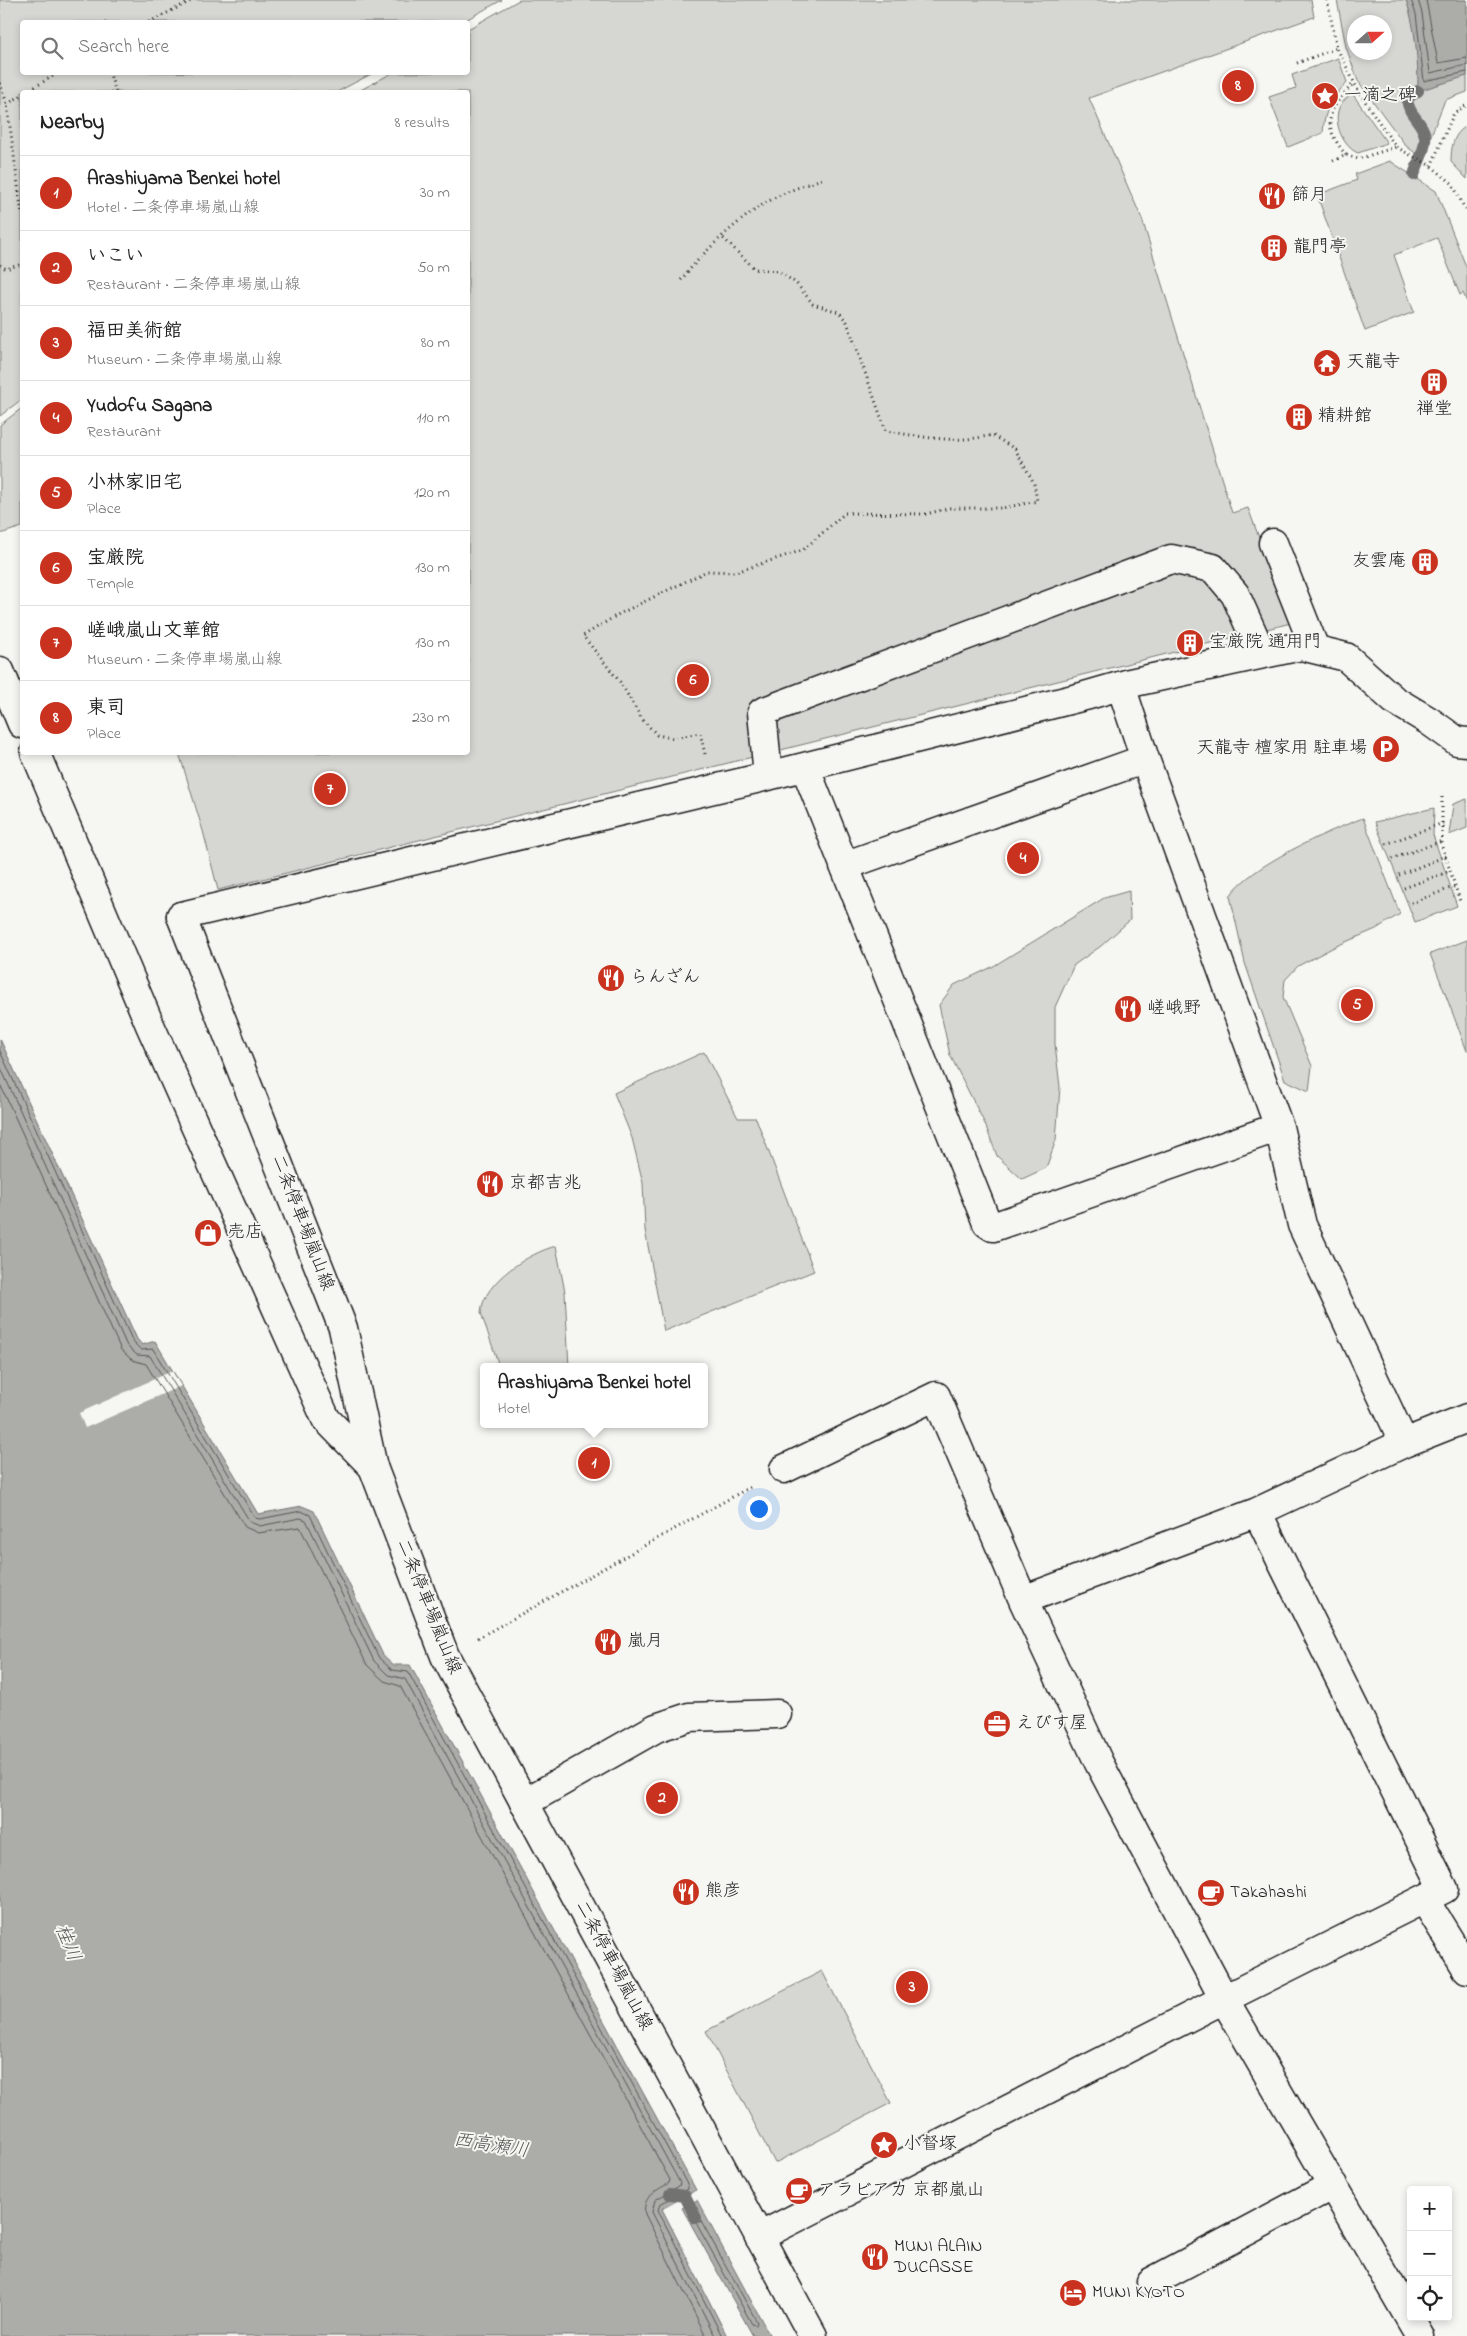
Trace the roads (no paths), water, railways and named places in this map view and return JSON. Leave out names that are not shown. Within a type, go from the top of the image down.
[{"type":"street","points":[[1273,543],[1315,649]]},
{"type":"street","points":[[1262,654],[1235,594],[1213,568],[1171,559],[762,712],[768,776],[1121,686],[1301,646],[1346,656],[1394,700],[1430,721],[1457,741],[1467,742]]},
{"type":"street","points":[[0,670],[20,719]]},
{"type":"street","points":[[1121,686],[1145,759],[1279,1127],[1302,1225],[1404,1444]]},
{"type":"street","points":[[36,755],[150,1025],[326,1419],[373,1467]]},
{"type":"street","points":[[844,866],[1145,759]]},
{"type":"street","points":[[805,767],[987,1223],[993,1227],[1279,1127]]},
{"type":"street","name":"二条停車場嵐山線","points":[[768,776],[181,916],[343,1328],[373,1467],[445,1656],[813,2336]]},
{"type":"street","points":[[784,1469],[936,1396],[1023,1600],[1099,1763],[1224,1999],[1420,2336]]},
{"type":"street","points":[[1023,1600],[1256,1512],[1404,1444],[1467,1418]]},
{"type":"street","points":[[759,2237],[1224,1999],[1444,1889],[1256,1512]]},
{"type":"street","points":[[524,1803],[656,1728],[689,1717],[777,1714]]},
{"type":"street","points":[[1424,1899],[1467,1969]]},
{"type":"street","points":[[1151,2282],[1333,2185]]},
{"type":"water","points":[[1406,0],[1467,0],[1467,76],[1418,91],[1416,45]]},
{"type":"water","name":"桂川","points":[[0,1039],[137,1339],[142,1345],[155,1341],[258,1514],[302,1506],[314,1511],[383,1655],[394,1665],[410,1665],[696,2190],[662,2209],[727,2336],[0,2336]]},
{"type":"water","points":[[697,2200],[770,2336],[753,2336],[682,2208]]},
{"type":"waterway","points":[[1414,175],[1423,150],[1425,136],[1421,126],[1412,114],[1407,98],[1418,91]]},
{"type":"waterway","name":"西高瀬川","points":[[670,2194],[685,2196],[696,2218]]},
{"type":"place","name":"東司","points":[[1238,86]]},
{"type":"place","name":"一滴之碑","points":[[1325,96]]},
{"type":"place","name":"篩月","points":[[1272,196]]},
{"type":"place","name":"龍門亭","points":[[1274,248]]},
{"type":"place","name":"天龍寺","points":[[1327,363]]},
{"type":"place","name":"禅堂","points":[[1434,382]]},
{"type":"place","name":"精耕館","points":[[1299,417]]},
{"type":"place","name":"友雲庵","points":[[1425,562]]},
{"type":"place","name":"宝厳院 通用門","points":[[1190,643]]},
{"type":"place","name":"宝厳院","points":[[693,680]]},
{"type":"place","name":"天龍寺 檀家用 駐車場","points":[[1386,749]]},
{"type":"place","name":"嵯峨嵐山文華館","points":[[330,789]]},
{"type":"place","name":"Yudofu Sagana","points":[[1023,858]]},
{"type":"place","name":"らんざん","points":[[611,978]]},
{"type":"place","name":"小林家旧宅","points":[[1357,1005]]},
{"type":"place","name":"嵯峨野","points":[[1128,1009]]},
{"type":"place","name":"京都吉兆","points":[[490,1184]]},
{"type":"place","name":"売店","points":[[208,1233]]},
{"type":"place","name":"Arashiyama Benkei hotel","points":[[594,1463]]},
{"type":"place","name":"嵐月","points":[[608,1642]]},
{"type":"place","name":"えびす屋","points":[[997,1724]]},
{"type":"place","name":"いこい","points":[[662,1798]]},
{"type":"place","name":"熊彦","points":[[686,1892]]},
{"type":"place","name":"Takahashi","points":[[1211,1893]]},
{"type":"place","name":"福田美術館","points":[[912,1987]]},
{"type":"place","name":"小督塚","points":[[884,2145]]},
{"type":"place","name":"アラビアカ 京都嵐山","points":[[799,2191]]},
{"type":"place","name":"MUNI ALAIN DUCASSE","points":[[875,2257]]},
{"type":"place","name":"MUNI KYOTO","points":[[1073,2293]]}]
